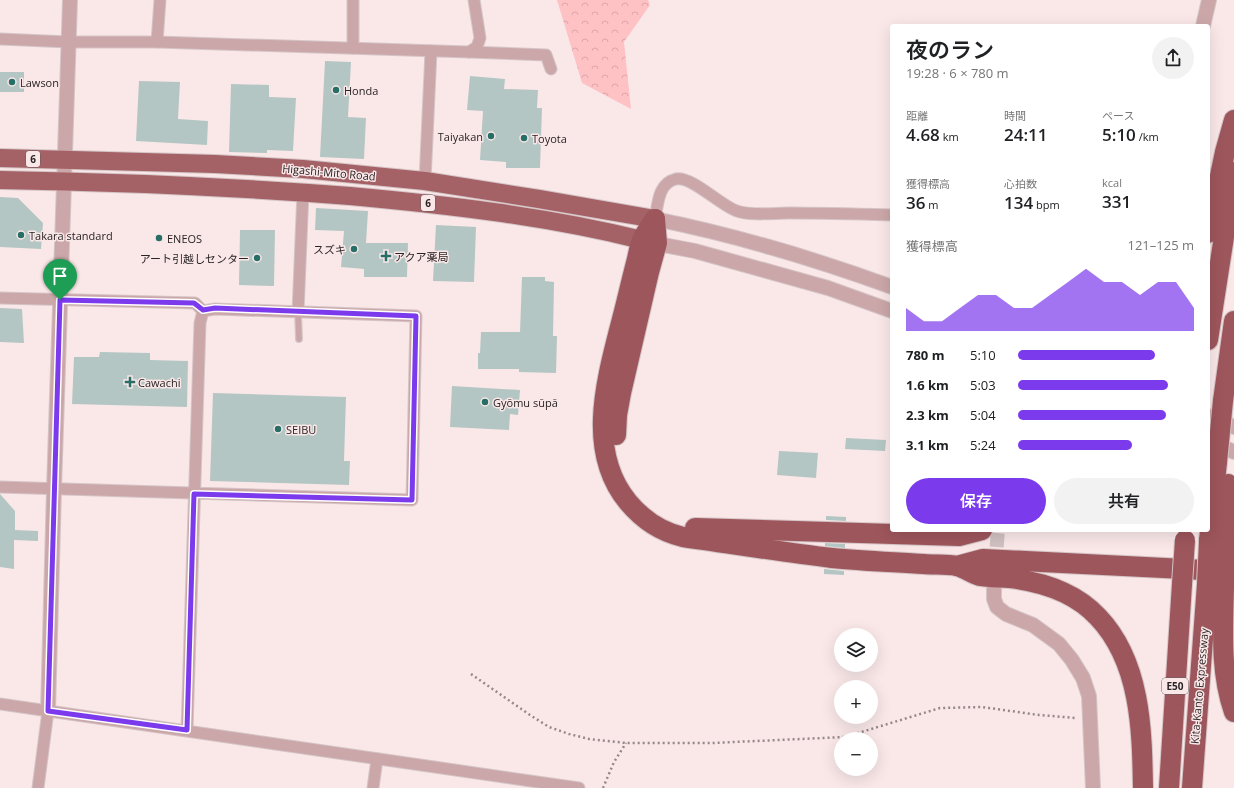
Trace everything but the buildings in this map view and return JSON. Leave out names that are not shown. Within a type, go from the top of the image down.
[{"type":"highway","points":[[1210,223],[1225,152],[1234,120]]},
{"type":"highway","name":"Higashi-Mito Road","points":[[0,158],[215,164],[303,169],[425,181],[654,219]]},
{"type":"highway","points":[[1210,327],[1234,172]]},
{"type":"highway","name":"Higashi-Mito Road","points":[[0,180],[64,181],[303,192],[424,203],[525,216],[607,231],[649,242]]},
{"type":"highway","points":[[654,219],[649,242],[611,364],[606,386],[603,437],[608,465],[619,490],[635,511],[658,528],[683,538],[833,558],[957,566],[982,559],[1222,581]]},
{"type":"highway","points":[[649,242],[649,272],[621,393],[617,415],[616,435],[618,451],[628,480],[636,492],[647,503],[671,520],[682,525],[696,528],[959,536],[974,532]]},
{"type":"highway","points":[[1234,321],[1222,581],[1223,651],[1230,699],[1234,712]]},
{"type":"highway","name":"Kita-Kanto Expressway","points":[[1169,788],[1186,535]]},
{"type":"highway","points":[[959,536],[984,547],[1223,547]]},
{"type":"highway","points":[[957,566],[980,576],[1010,578],[1050,587],[1066,594],[1098,616],[1108,628],[1117,643],[1133,681],[1141,726],[1144,788]]},
{"type":"highway","name":"Kita-Kanto Expressway","points":[[1192,788],[1222,581]]},
{"type":"street","points":[[38,788],[48,711],[70,0]]},
{"type":"street","points":[[157,42],[160,0]]},
{"type":"street","points":[[353,0],[353,48]]},
{"type":"street","points":[[469,52],[477,47],[480,38],[474,0]]},
{"type":"street","points":[[1203,24],[1209,0]]},
{"type":"street","points":[[0,40],[157,42],[546,55],[551,68]]},
{"type":"street","points":[[425,181],[431,51]]},
{"type":"street","points":[[890,215],[762,214],[737,211],[691,182],[681,178],[664,186],[660,193],[654,219],[700,228],[774,248],[838,267],[890,286]]},
{"type":"street","points":[[298,312],[303,192]]},
{"type":"street","points":[[649,242],[700,252],[828,288],[890,310]]},
{"type":"street","points":[[0,298],[194,303],[203,310],[215,308],[416,316],[412,500],[0,487]]},
{"type":"street","points":[[187,730],[200,323],[203,310]]},
{"type":"street","points":[[1210,415],[1231,407]]},
{"type":"street","points":[[1210,442],[1227,460]]},
{"type":"street","points":[[994,589],[994,599],[997,607],[1006,614],[1033,625],[1059,644],[1072,660],[1083,678],[1089,696],[1093,788]]},
{"type":"street","points":[[0,704],[579,788]]},
{"type":"street","points":[[373,788],[377,759]]},
{"type":"lane","points":[[298,312],[299,339]]},
{"type":"path","points":[[471,674],[549,727],[589,739],[626,743],[712,744],[845,738],[940,708],[982,707],[1039,715],[1090,718]]},
{"type":"path","points":[[603,788],[614,762],[626,743]]},
{"type":"green space","points":[[557,0],[648,0],[650,5],[624,42],[631,109],[582,83]]},
{"type":"tunnel","points":[[995,568],[998,532]]},
{"type":"place","name":"Lawson","points":[[12,82]]},
{"type":"place","name":"Honda","points":[[336,90]]},
{"type":"place","name":"Taiyakan","points":[[491,136]]},
{"type":"place","name":"Toyota","points":[[524,138]]},
{"type":"place","name":"Takara standard","points":[[21,235]]},
{"type":"place","name":"ENEOS","points":[[159,238]]},
{"type":"place","name":"スズキ","points":[[354,249]]},
{"type":"place","name":"アクア薬局","points":[[386,256]]},
{"type":"place","name":"アート引越しセンター","points":[[257,258]]},
{"type":"place","name":"Cawachi","points":[[130,382]]},
{"type":"place","name":"Gyōmu sūpā","points":[[485,402]]},
{"type":"place","name":"SEIBU","points":[[278,429]]},
{"type":"route","points":[[60,300],[194,303],[203,310],[215,308],[416,316],[412,500],[194,494],[187,730],[48,711],[60,300]]}]
